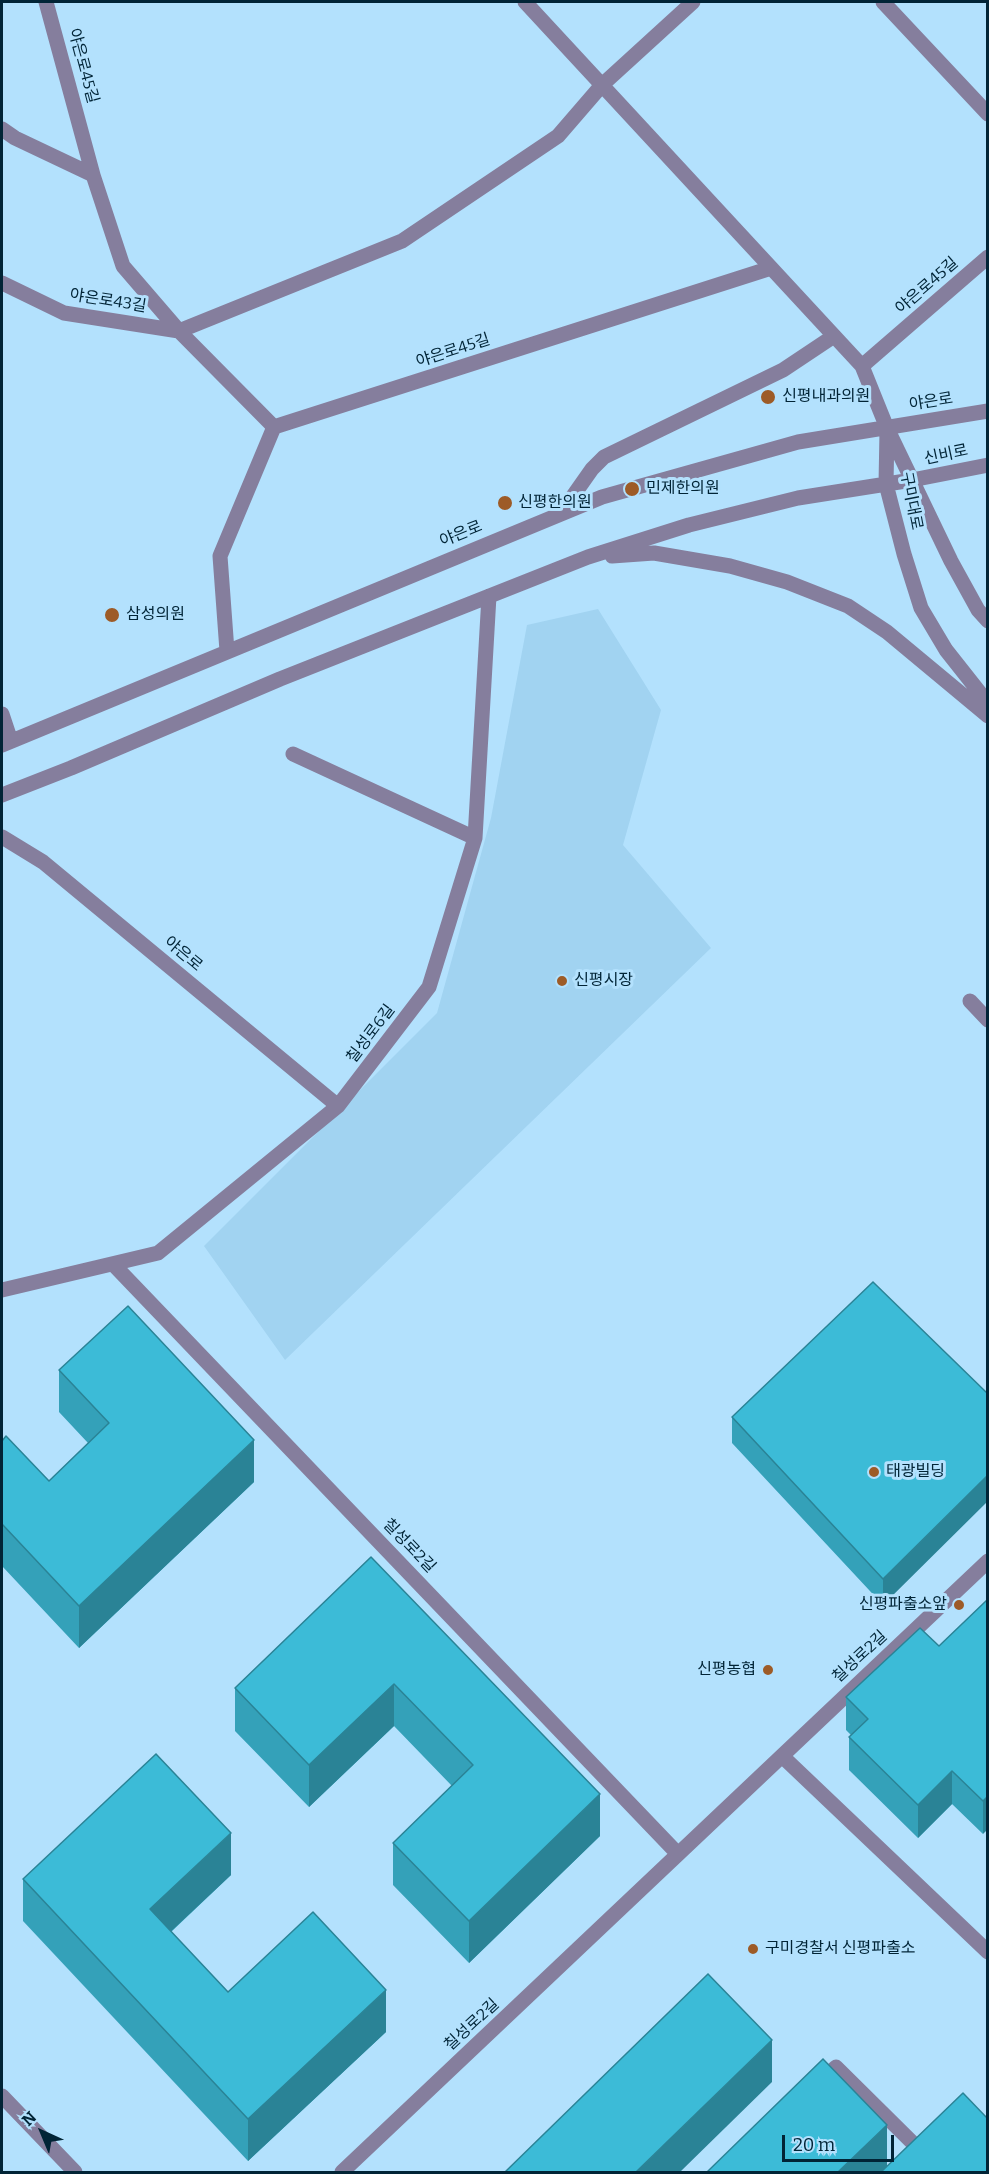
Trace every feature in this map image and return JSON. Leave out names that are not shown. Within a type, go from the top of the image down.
[{"type":"street","name":"야은로45길","points":[[46,2],[93,175],[123,266],[179,331],[274,427],[771,268]]},
{"type":"street","points":[[525,2],[862,366],[887,428]]},
{"type":"street","points":[[179,331],[402,241],[558,135],[602,85],[693,2]]},
{"type":"street","points":[[883,2],[987,114]]},
{"type":"street","points":[[2,129],[15,138],[93,175]]},
{"type":"street","name":"야은로45길","points":[[862,366],[987,257]]},
{"type":"street","name":"야은로43길","points":[[2,283],[64,314],[179,331]]},
{"type":"street","points":[[561,513],[604,456],[783,370],[834,336]]},
{"type":"street","name":"야은로","points":[[7,743],[602,497],[798,442],[987,411]]},
{"type":"street","points":[[227,651],[220,556],[274,427]]},
{"type":"street","name":"구미대로","points":[[887,428],[951,561],[978,610],[987,621]]},
{"type":"street","name":"구미대로","points":[[887,428],[886,484],[903,554],[921,608],[946,650],[987,703]]},
{"type":"street","name":"신비로","points":[[912,480],[987,465]]},
{"type":"street","points":[[2,795],[280,679],[588,557],[689,525],[798,498],[912,480]]},
{"type":"street","points":[[588,557],[654,553],[730,566],[787,582],[848,606],[888,632],[987,716]]},
{"type":"street","name":"칠성로6길","points":[[2,1290],[158,1253],[339,1106],[429,987],[475,838],[489,596]]},
{"type":"street","points":[[2,714],[7,743]]},
{"type":"street","points":[[293,754],[475,838]]},
{"type":"street","name":"야은로","points":[[2,837],[43,862],[339,1106]]},
{"type":"street","points":[[970,1001],[987,1020]]},
{"type":"street","name":"칠성로2길","points":[[113,1264],[678,1854]]},
{"type":"street","name":"칠성로2길","points":[[342,2172],[987,1561]]},
{"type":"street","points":[[782,1756],[987,1952]]},
{"type":"street","points":[[810,2091],[836,2067],[931,2161],[918,2172]]},
{"type":"street","points":[[2,2096],[75,2172]]},
{"type":"shaded area","name":"신평시장","points":[[598,609],[661,710],[623,845],[711,948],[285,1360],[204,1246],[437,1013],[491,818],[527,625]]},
{"type":"building","name":"태광빌딩","points":[[873,1282],[987,1393],[987,1476],[883,1579],[732,1417]]},
{"type":"building","points":[[128,1306],[254,1440],[79,1606],[2,1524],[2,1441],[6,1436],[49,1481],[109,1423],[59,1370]]},
{"type":"building","points":[[371,1557],[600,1794],[469,1921],[393,1843],[473,1765],[394,1684],[309,1765],[235,1688]]},
{"type":"building","points":[[987,1600],[987,1797],[983,1801],[952,1771],[918,1805],[849,1737],[868,1719],[846,1697],[920,1628],[939,1646]]},
{"type":"building","points":[[156,1754],[231,1833],[150,1909],[228,1992],[313,1912],[386,1990],[248,2119],[23,1879]]},
{"type":"building","points":[[708,1974],[772,2040],[636,2172],[505,2172]]},
{"type":"building","points":[[823,2059],[887,2125],[838,2172],[707,2172]]},
{"type":"building","points":[[963,2093],[987,2118],[987,2172],[881,2172]]},
{"type":"place","name":"신평내과의원","points":[[768,397]]},
{"type":"place","name":"민제한의원","points":[[632,489]]},
{"type":"place","name":"신평한의원","points":[[505,503]]},
{"type":"place","name":"삼성의원","points":[[112,615]]},
{"type":"place","name":"신평시장","points":[[562,981]]},
{"type":"place","name":"태광빌딩","points":[[874,1472]]},
{"type":"place","name":"신평파출소앞","points":[[959,1605]]},
{"type":"place","name":"신평농협","points":[[768,1670]]},
{"type":"place","name":"구미경찰서 신평파출소","points":[[753,1949]]}]
